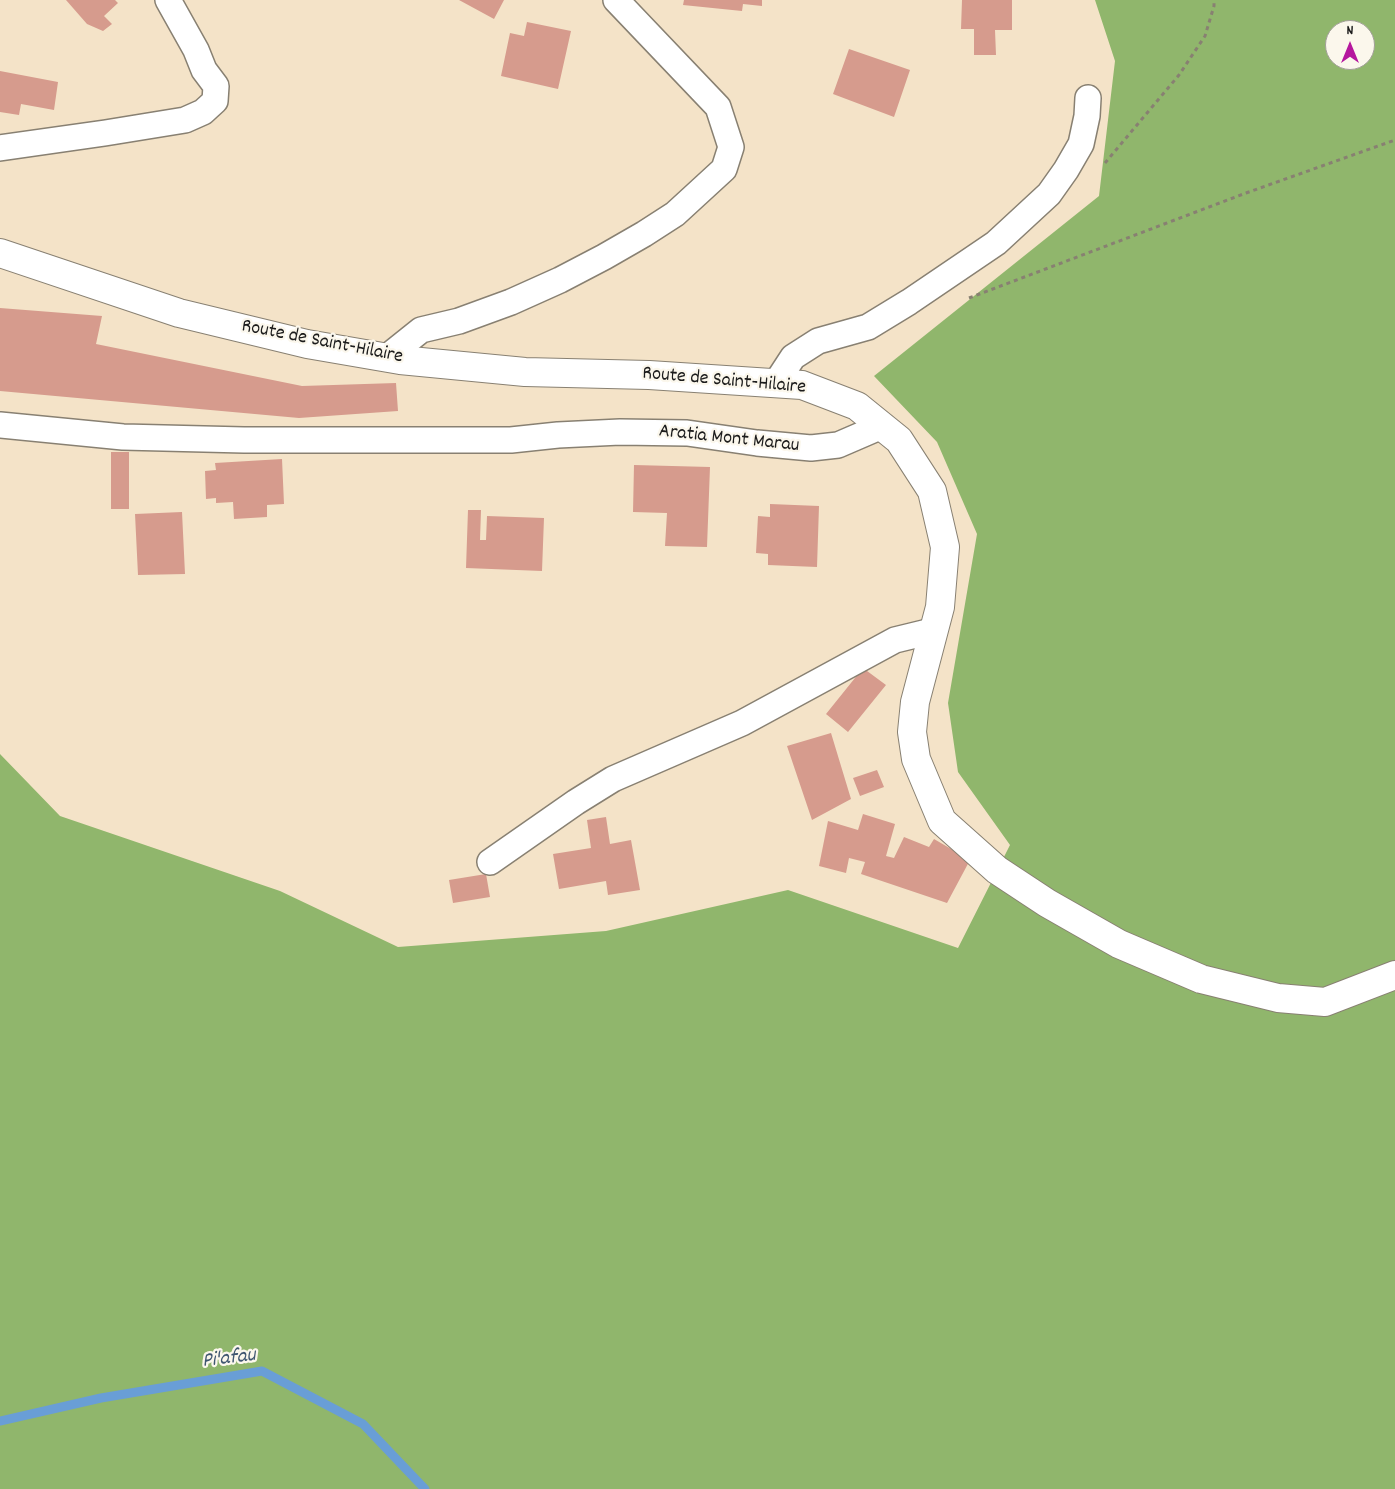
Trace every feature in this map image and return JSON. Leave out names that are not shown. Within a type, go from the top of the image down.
[{"type":"street","points":[[0,148],[185,120],[203,112],[215,101],[216,86],[204,70],[196,50],[168,0]]},
{"type":"street","points":[[386,358],[421,330],[459,321],[512,302],[604,257],[675,214],[724,169],[731,147],[718,108],[616,0]]},
{"type":"street","points":[[776,383],[793,357],[818,341],[868,327],[910,302],[996,243],[1049,194],[1066,170],[1081,144],[1087,116],[1088,98]]},
{"type":"street","name":"Route de Saint-Hilaire","points":[[0,253],[179,313],[307,344],[386,358],[525,372],[649,375],[802,385],[857,406],[899,440],[932,492],[945,547],[940,607],[932,631],[915,702],[912,732],[916,759],[942,821],[997,870],[1047,903],[1120,944],[1201,979],[1278,998],[1325,1002],[1395,975]]},
{"type":"street","name":"Aratia Mont Marau","points":[[0,425],[123,437],[244,440],[512,440],[558,435],[620,432],[687,432],[756,443],[811,448],[838,445],[882,426]]},
{"type":"street","points":[[490,862],[576,802],[613,779],[742,723],[895,640],[932,631]]},
{"type":"path","points":[[1102,166],[1179,75],[1205,36],[1214,0]]},
{"type":"path","points":[[968,298],[1246,193],[1395,140]]},
{"type":"green space","points":[[1095,0],[1395,0],[1395,1489],[0,1489],[0,754],[60,816],[280,891],[398,947],[606,931],[788,890],[958,948],[1010,845],[958,772],[948,703],[977,534],[937,442],[874,376],[1099,196],[1115,61]]},
{"type":"building","points":[[66,0],[115,0],[118,3],[104,16],[112,24],[103,31],[87,24]]},
{"type":"building","points":[[459,0],[504,0],[494,19]]},
{"type":"building","points":[[684,0],[762,0],[762,6],[743,4],[742,11],[683,5]]},
{"type":"building","points":[[962,0],[1012,0],[1012,30],[995,30],[996,55],[974,55],[974,29],[961,29]]},
{"type":"building","points":[[527,22],[571,31],[558,89],[501,76],[510,33],[524,36]]},
{"type":"building","points":[[849,49],[910,70],[894,117],[833,94]]},
{"type":"building","points":[[0,71],[58,82],[54,110],[21,104],[19,115],[0,112]]},
{"type":"building","points":[[0,308],[102,316],[96,344],[302,386],[396,383],[398,411],[299,418],[0,391]]},
{"type":"building","points":[[111,452],[129,452],[129,509],[111,509]]},
{"type":"building","points":[[282,459],[284,504],[267,505],[267,517],[234,519],[233,502],[216,503],[216,498],[206,499],[205,471],[216,470],[215,463]]},
{"type":"building","points":[[634,465],[710,467],[707,547],[665,546],[667,513],[633,512]]},
{"type":"building","points":[[770,504],[819,506],[817,567],[768,565],[768,554],[756,553],[758,516],[770,517]]},
{"type":"building","points":[[468,510],[481,510],[480,540],[486,540],[487,516],[544,518],[542,571],[466,568]]},
{"type":"building","points":[[182,512],[185,574],[138,575],[135,514]]},
{"type":"building","points":[[863,668],[886,685],[848,732],[826,714]]},
{"type":"building","points":[[831,733],[851,799],[812,820],[787,746]]},
{"type":"building","points":[[877,770],[884,787],[860,796],[853,778]]},
{"type":"building","points":[[863,814],[895,824],[886,856],[894,858],[904,837],[929,847],[934,839],[970,860],[947,903],[861,874],[865,862],[849,858],[846,873],[819,866],[828,821],[858,830]]},
{"type":"building","points":[[606,817],[610,844],[631,840],[640,890],[608,895],[606,881],[559,889],[553,854],[591,848],[587,820]]},
{"type":"building","points":[[486,874],[490,897],[453,903],[449,880]]},
{"type":"waterway","name":"Pi'afau","points":[[0,1421],[101,1398],[262,1371],[363,1424],[425,1489]]}]
